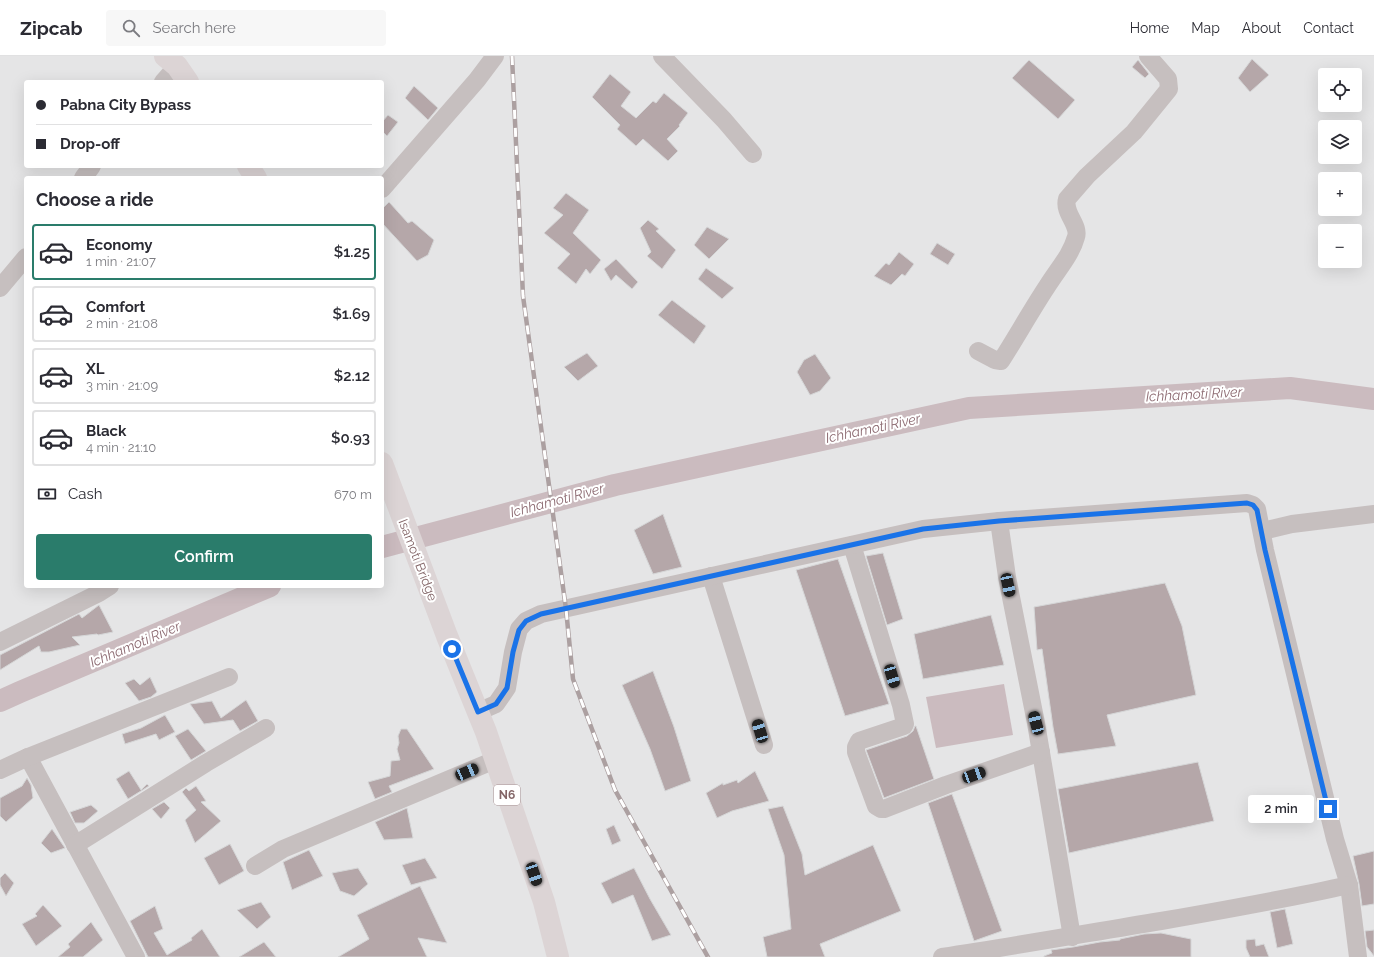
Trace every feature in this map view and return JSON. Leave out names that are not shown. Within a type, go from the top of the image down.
[{"type":"highway","name":"Isamoti Bridge","points":[[384,468],[447,636],[478,712]]},
{"type":"highway","name":"N6","points":[[478,712],[544,902],[558,957]]},
{"type":"street","points":[[384,187],[477,80],[495,56]]},
{"type":"street","points":[[662,56],[754,154]]},
{"type":"street","points":[[978,351],[995,360],[1001,361],[1066,258],[1076,238],[1076,230],[1066,204],[1067,199],[1086,176],[1134,132],[1169,89],[1168,79],[1148,56]]},
{"type":"street","points":[[0,288],[24,259]]},
{"type":"street","points":[[478,712],[496,704],[507,688],[513,652],[519,630],[526,621],[541,614],[923,529],[999,521],[1247,503],[1253,505],[1257,510],[1335,839],[1349,885],[1358,957]]},
{"type":"street","points":[[1262,532],[1292,524],[1374,514]]},
{"type":"street","points":[[999,521],[1007,577],[1041,752],[1072,937]]},
{"type":"street","points":[[852,545],[901,705],[904,724],[904,726],[859,741],[856,745],[858,759],[876,806],[881,809],[887,808],[946,785],[1041,752]]},
{"type":"street","points":[[711,576],[764,745]]},
{"type":"street","points":[[0,642],[107,588]]},
{"type":"street","points":[[0,770],[28,757],[229,676]]},
{"type":"street","points":[[75,845],[206,763],[266,728]]},
{"type":"street","points":[[28,757],[136,957]]},
{"type":"street","points":[[256,866],[283,849],[495,760]]},
{"type":"street","points":[[942,957],[1201,915],[1349,885]]},
{"type":"shaded area","points":[[0,56],[1374,56],[1374,957],[0,957]]},
{"type":"shaded area","points":[[1004,684],[1013,735],[936,748],[926,697]]},
{"type":"building","points":[[1252,59],[1269,75],[1250,92],[1238,78]]},
{"type":"building","points":[[1029,60],[1075,100],[1058,119],[1012,78]]},
{"type":"building","points":[[1138,60],[1149,74],[1145,78],[1132,67]]},
{"type":"building","points":[[610,74],[631,92],[621,106],[636,118],[653,101],[656,103],[664,93],[688,113],[679,125],[680,126],[667,139],[678,151],[668,161],[643,139],[636,146],[617,129],[620,125],[592,97]]},
{"type":"building","points":[[414,86],[438,108],[428,120],[405,98]]},
{"type":"building","points":[[388,115],[398,122],[387,136],[384,133],[384,120]]},
{"type":"building","points":[[566,193],[589,210],[573,233],[601,260],[590,274],[586,269],[576,284],[557,268],[570,254],[544,233],[563,215],[553,208]]},
{"type":"building","points":[[389,202],[408,223],[412,221],[434,240],[428,255],[417,261],[384,225],[384,207]]},
{"type":"building","points":[[648,220],[659,229],[656,231],[676,250],[662,269],[647,256],[651,252],[640,228]]},
{"type":"building","points":[[707,227],[729,239],[709,259],[694,245]]},
{"type":"building","points":[[937,243],[955,254],[948,265],[930,254]]},
{"type":"building","points":[[899,252],[914,264],[905,276],[902,274],[891,285],[874,276],[886,263],[889,265]]},
{"type":"building","points":[[616,259],[638,282],[632,289],[616,275],[611,281],[604,269]]},
{"type":"building","points":[[706,268],[734,288],[722,299],[698,279]]},
{"type":"building","points":[[672,300],[706,326],[694,344],[658,315]]},
{"type":"building","points":[[587,353],[598,366],[578,381],[564,367]]},
{"type":"building","points":[[815,354],[831,378],[820,391],[810,395],[797,372],[804,360]]},
{"type":"building","points":[[663,514],[682,567],[653,574],[634,530]]},
{"type":"building","points":[[883,553],[903,619],[887,625],[866,556]]},
{"type":"building","points":[[838,559],[889,704],[845,716],[796,570]]},
{"type":"building","points":[[1165,583],[1182,626],[1196,695],[1107,715],[1116,746],[1058,754],[1042,649],[1037,650],[1034,607]]},
{"type":"building","points":[[99,605],[113,632],[72,637],[80,645],[49,652],[41,652],[39,646],[0,670],[0,655],[79,614],[82,618]]},
{"type":"building","points":[[991,615],[1004,665],[923,679],[914,634]]},
{"type":"building","points":[[653,671],[674,727],[691,781],[665,791],[650,749],[622,685]]},
{"type":"building","points":[[150,677],[157,692],[151,697],[139,701],[125,683],[134,679],[140,685]]},
{"type":"building","points":[[246,700],[258,721],[240,731],[233,720],[204,724],[190,704],[212,701],[221,718]]},
{"type":"building","points":[[165,715],[175,732],[159,740],[156,734],[125,744],[122,734],[141,728]]},
{"type":"building","points":[[915,726],[934,779],[884,798],[866,750],[907,736],[913,731]]},
{"type":"building","points":[[188,729],[206,751],[191,760],[175,736]]},
{"type":"building","points":[[401,729],[407,729],[434,769],[389,786],[392,792],[375,799],[368,782],[390,776],[391,761],[400,760],[397,749],[399,743],[398,736]]},
{"type":"building","points":[[1198,762],[1214,821],[1069,853],[1058,789]]},
{"type":"building","points":[[129,771],[141,790],[147,784],[149,786],[128,799],[116,779]]},
{"type":"building","points":[[755,771],[769,801],[732,811],[717,818],[706,793],[723,783],[723,785],[737,780],[738,783]]},
{"type":"building","points":[[27,778],[31,785],[33,798],[6,822],[0,816],[0,798],[22,786]]},
{"type":"building","points":[[196,786],[206,801],[201,802],[221,821],[195,843],[185,820],[196,810],[182,792],[186,788],[189,791]]},
{"type":"building","points":[[952,794],[1002,931],[974,941],[928,803]]},
{"type":"building","points":[[164,802],[170,808],[161,819],[152,809]]},
{"type":"building","points":[[91,805],[98,811],[84,823],[75,823],[70,812]]},
{"type":"building","points":[[783,806],[802,854],[805,875],[873,845],[901,911],[820,944],[825,957],[767,957],[763,937],[791,929],[784,855],[768,809]]},
{"type":"building","points":[[407,808],[413,838],[384,840],[375,822]]},
{"type":"building","points":[[614,825],[621,841],[612,845],[606,829]]},
{"type":"building","points":[[52,829],[65,848],[51,853],[41,843]]},
{"type":"building","points":[[230,844],[244,871],[219,885],[204,858]]},
{"type":"building","points":[[309,850],[323,876],[292,890],[283,862]]},
{"type":"building","points":[[1374,851],[1374,904],[1362,906],[1353,856]]},
{"type":"building","points":[[425,858],[437,878],[411,885],[402,865]]},
{"type":"building","points":[[358,868],[368,884],[354,896],[340,891],[332,873]]},
{"type":"building","points":[[634,868],[671,935],[652,941],[633,895],[612,904],[601,883]]},
{"type":"building","points":[[5,873],[14,883],[6,896],[0,885],[0,878]]},
{"type":"building","points":[[420,886],[447,943],[418,938],[427,957],[338,957],[369,939],[357,915]]},
{"type":"building","points":[[261,902],[271,917],[257,929],[237,910]]},
{"type":"building","points":[[43,905],[62,926],[36,946],[22,924],[37,916],[35,914]]},
{"type":"building","points":[[155,906],[163,929],[154,933],[167,955],[192,940],[191,938],[202,929],[220,957],[148,957],[130,921]]},
{"type":"building","points":[[1285,909],[1293,944],[1277,948],[1270,912]]},
{"type":"building","points":[[91,922],[103,940],[83,957],[58,957],[70,947],[68,944]]},
{"type":"building","points":[[1374,930],[1374,956],[1367,947],[1365,931]]},
{"type":"building","points":[[1161,933],[1191,939],[1191,957],[1044,957],[1052,953],[1051,950],[1120,940],[1144,934]]},
{"type":"building","points":[[1255,939],[1256,946],[1264,944],[1269,957],[1250,957],[1246,948],[1246,940]]},
{"type":"building","points":[[264,942],[276,957],[239,957]]},
{"type":"waterway","name":"Ichhamoti River","points":[[384,546],[615,485],[969,408],[1290,388],[1374,399]]},
{"type":"waterway","name":"Ichhamoti River","points":[[0,701],[265,588]]},
{"type":"railway","points":[[512,56],[523,296],[566,609],[573,679],[615,790],[708,957]]},
{"type":"route","points":[[452,649],[478,712],[496,704],[507,688],[513,652],[519,630],[526,621],[541,614],[923,529],[999,521],[1247,503],[1253,505],[1257,510],[1265,550],[1328,809]]}]
